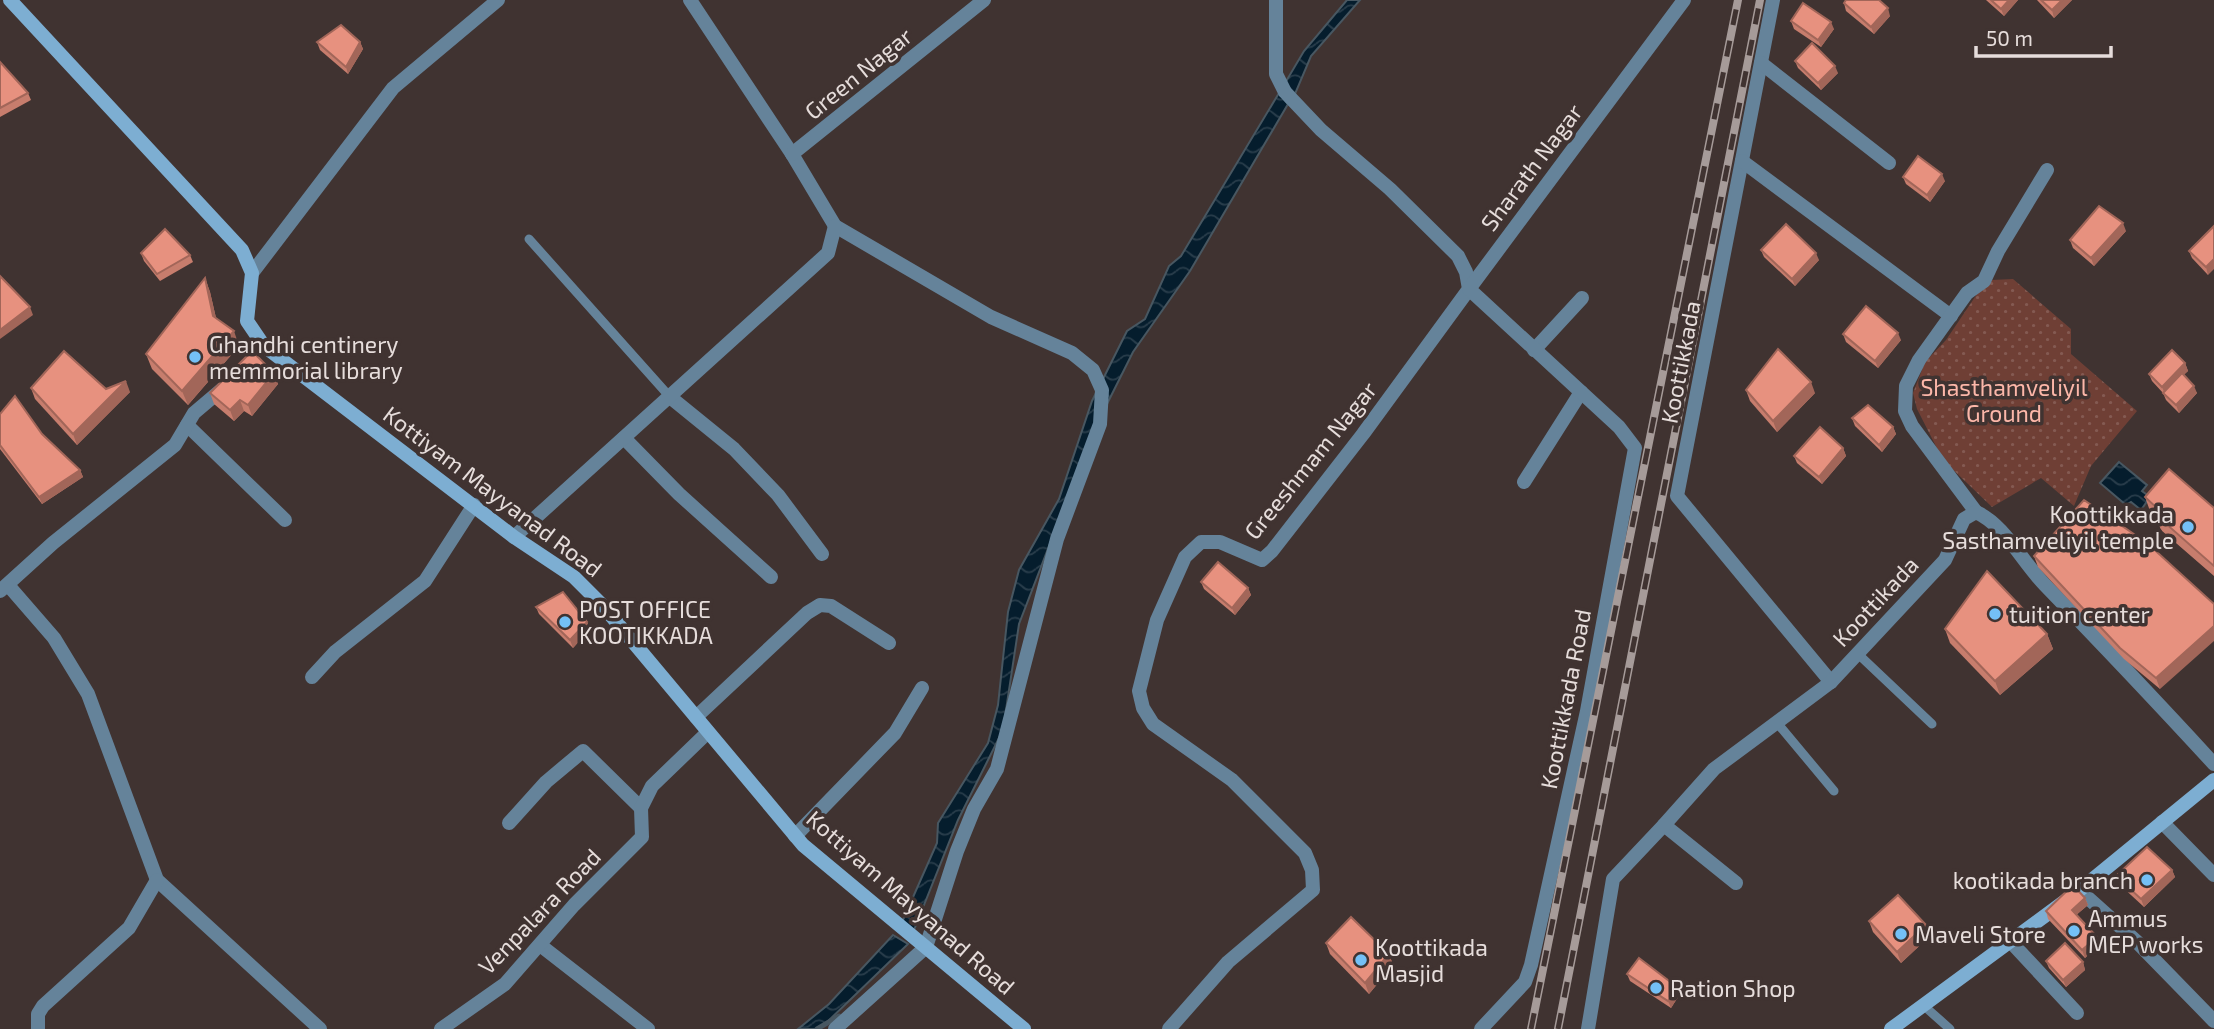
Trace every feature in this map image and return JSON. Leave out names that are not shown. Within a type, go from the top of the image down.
[{"type":"main road","points":[[10,0],[242,250],[252,273]]},
{"type":"main road","name":"Kottiyam Mayyanad Road","points":[[252,273],[247,321],[260,350],[514,537],[574,577],[795,836],[882,914],[1024,1029]]},
{"type":"main road","points":[[1891,1029],[2010,941],[2214,780]]},
{"type":"street","points":[[252,273],[393,88],[498,0]]},
{"type":"street","points":[[690,0],[792,154],[835,226],[991,317],[1072,353],[1093,370],[1102,390],[1100,424],[1057,539],[997,769],[974,809],[957,850],[926,947],[835,1029]]},
{"type":"street","name":"Green Nagar","points":[[792,154],[984,0]]},
{"type":"street","points":[[1276,0],[1276,74],[1285,92],[1321,130],[1390,188],[1458,256],[1466,272],[1469,289],[1581,392],[1524,482]]},
{"type":"street","name":"Sharath Nagar","points":[[1469,289],[1684,0]]},
{"type":"street","name":"Koottikkada","points":[[1773,0],[1677,496],[1831,682]]},
{"type":"street","points":[[1760,63],[1889,163]]},
{"type":"street","points":[[1742,161],[1951,316]]},
{"type":"street","points":[[2048,170],[1998,251],[1984,281],[1967,293],[1906,386],[1905,411],[1937,462],[1976,512],[1990,518],[2044,584],[2097,637],[2214,764]]},
{"type":"street","points":[[514,537],[828,253],[835,226]]},
{"type":"street","name":"Greeshmam Nagar","points":[[1169,1029],[1228,962],[1313,890],[1312,870],[1305,853],[1232,780],[1153,724],[1143,708],[1139,691],[1162,608],[1185,557],[1201,542],[1220,542],[1262,560],[1272,551],[1363,434],[1469,289]]},
{"type":"street","points":[[1534,350],[1582,298]]},
{"type":"street","points":[[241,370],[194,413],[175,445],[53,543],[4,588],[54,638],[88,694],[157,880],[320,1029]]},
{"type":"street","name":"Koottikkada Road","points":[[1481,1029],[1525,982],[1587,711],[1635,448],[1619,426],[1581,392]]},
{"type":"street","points":[[670,397],[752,467],[778,495],[822,554]]},
{"type":"street","points":[[187,425],[285,520]]},
{"type":"street","points":[[624,438],[679,494],[771,577]]},
{"type":"street","points":[[312,677],[335,652],[425,581],[474,505]]},
{"type":"street","name":"Koottikada","points":[[1664,825],[1714,769],[1831,682],[1945,560],[1965,519],[1976,512]]},
{"type":"street","points":[[696,717],[820,605],[831,606],[889,643]]},
{"type":"street","points":[[795,836],[895,733],[922,688]]},
{"type":"street","name":"Venpalara Road","points":[[440,1029],[505,984],[574,905],[642,837],[641,808],[652,786],[708,732]]},
{"type":"street","points":[[509,823],[546,782],[583,751],[641,808]]},
{"type":"street","points":[[2162,822],[2214,875]]},
{"type":"street","points":[[1588,1029],[1613,880],[1664,825],[1736,883]]},
{"type":"street","points":[[36,1028],[43,1006],[129,928],[157,880]]},
{"type":"street","points":[[2077,889],[2136,942],[2214,1021]]},
{"type":"street","points":[[2010,941],[2077,1013]]},
{"type":"street","points":[[540,945],[648,1029]]},
{"type":"lane","points":[[529,239],[670,397]]},
{"type":"lane","points":[[1857,653],[1932,724]]},
{"type":"lane","points":[[1778,724],[1834,791]]},
{"type":"lane","points":[[1923,1004],[1951,1029]]},
{"type":"green space","name":"Shasthamveliyil Ground","points":[[2013,279],[2071,329],[2071,354],[2137,411],[2091,466],[2074,506],[2041,478],[1992,507],[1943,460],[1917,409],[1913,393],[1925,362],[1946,340],[1979,291],[1992,280]]},
{"type":"water","points":[[1347,0],[1360,0],[1311,56],[1295,94],[1285,83],[1304,51]]},
{"type":"water","points":[[1279,93],[1288,104],[1190,271],[1133,352],[1093,432],[1019,624],[1003,730],[958,820],[914,930],[902,922],[937,843],[938,823],[988,743],[998,705],[1008,612],[1019,570],[1059,499],[1092,401],[1127,331],[1145,319],[1169,266],[1181,256]]},
{"type":"water","points":[[2119,462],[2147,485],[2142,491],[2150,497],[2141,510],[2131,502],[2126,505],[2100,483]]},
{"type":"water","points":[[893,935],[908,944],[824,1025],[817,1029],[798,1029],[829,1004]]},
{"type":"building","points":[[1846,0],[1879,0],[1888,8],[1871,27],[1844,3]]},
{"type":"building","points":[[1991,0],[2009,0],[2001,9]]},
{"type":"building","points":[[2041,0],[2062,0],[2052,10]]},
{"type":"building","points":[[1803,3],[1831,22],[1818,40],[1791,21]]},
{"type":"building","points":[[341,25],[360,42],[346,67],[317,42]]},
{"type":"building","points":[[1812,43],[1835,66],[1818,83],[1795,61]]},
{"type":"building","points":[[0,62],[28,93],[0,108]]},
{"type":"building","points":[[1918,156],[1942,174],[1927,195],[1903,177]]},
{"type":"building","points":[[2099,206],[2123,223],[2091,258],[2070,240]]},
{"type":"building","points":[[1786,224],[1816,253],[1792,279],[1761,250]]},
{"type":"building","points":[[2214,226],[2214,259],[2206,267],[2189,251]]},
{"type":"building","points":[[165,229],[190,255],[157,274],[141,253]]},
{"type":"building","points":[[0,276],[30,307],[0,330]]},
{"type":"building","name":"Ghandhi centinery memmorial library","points":[[205,278],[213,316],[234,331],[182,391],[146,354]]},
{"type":"building","points":[[1866,306],[1898,333],[1875,361],[1843,334]]},
{"type":"building","points":[[1778,349],[1811,382],[1773,421],[1746,390]]},
{"type":"building","points":[[2172,350],[2185,363],[2162,387],[2149,374]]},
{"type":"building","points":[[64,351],[106,389],[126,381],[73,434],[31,388]]},
{"type":"building","points":[[252,351],[274,373],[248,405],[240,400],[230,410],[210,393]]},
{"type":"building","points":[[2182,373],[2194,386],[2176,405],[2163,393]]},
{"type":"building","points":[[15,396],[42,434],[80,470],[39,497],[0,445],[0,414]]},
{"type":"building","points":[[1868,405],[1893,427],[1879,445],[1852,418]]},
{"type":"building","points":[[1820,427],[1843,448],[1819,477],[1794,456]]},
{"type":"building","name":"Koottikkada Sasthamveliyil temple","points":[[2169,469],[2214,508],[2214,566],[2156,515],[2158,509],[2145,497]]},
{"type":"building","points":[[2084,500],[2147,543],[2214,604],[2214,626],[2156,678],[2120,648],[2034,556]]},
{"type":"building","points":[[1218,562],[1248,588],[1232,608],[1201,582]]},
{"type":"building","name":"tuition center","points":[[1987,571],[2047,634],[1995,681],[1945,629]]},
{"type":"building","name":"POST OFFICE KOOTIKKADA","points":[[563,592],[587,622],[570,640],[536,607]]},
{"type":"building","name":"kootikada branch","points":[[2147,847],[2172,870],[2141,899],[2116,876]]},
{"type":"building","name":"Ammus MEP works","points":[[2073,885],[2085,898],[2072,910],[2097,937],[2082,950],[2046,911]]},
{"type":"building","name":"Maveli Store","points":[[1898,895],[1926,925],[1897,952],[1869,921]]},
{"type":"building","name":"Koottikada Masjid","points":[[1351,917],[1389,954],[1365,983],[1326,943]]},
{"type":"building","points":[[2065,943],[2083,962],[2063,980],[2046,961]]},
{"type":"building","name":"Ration Shop","points":[[1639,958],[1677,987],[1668,1001],[1627,974]]},
{"type":"waterway","points":[[817,1029],[839,1016]]},
{"type":"railway","points":[[1531,1029],[1738,0]]},
{"type":"railway","points":[[1558,1029],[1760,0]]},
{"type":"place","name":"Ghandhi centinery memmorial library","points":[[195,357]]},
{"type":"place","name":"Koottikkada Sasthamveliyil temple","points":[[2188,527]]},
{"type":"place","name":"tuition center","points":[[1995,614]]},
{"type":"place","name":"POST OFFICE KOOTIKKADA","points":[[565,622]]},
{"type":"place","name":"kootikada branch","points":[[2147,880]]},
{"type":"place","name":"Ammus MEP works","points":[[2074,931]]},
{"type":"place","name":"Maveli Store","points":[[1901,934]]},
{"type":"place","name":"Koottikada Masjid","points":[[1361,960]]},
{"type":"place","name":"Ration Shop","points":[[1656,988]]}]
